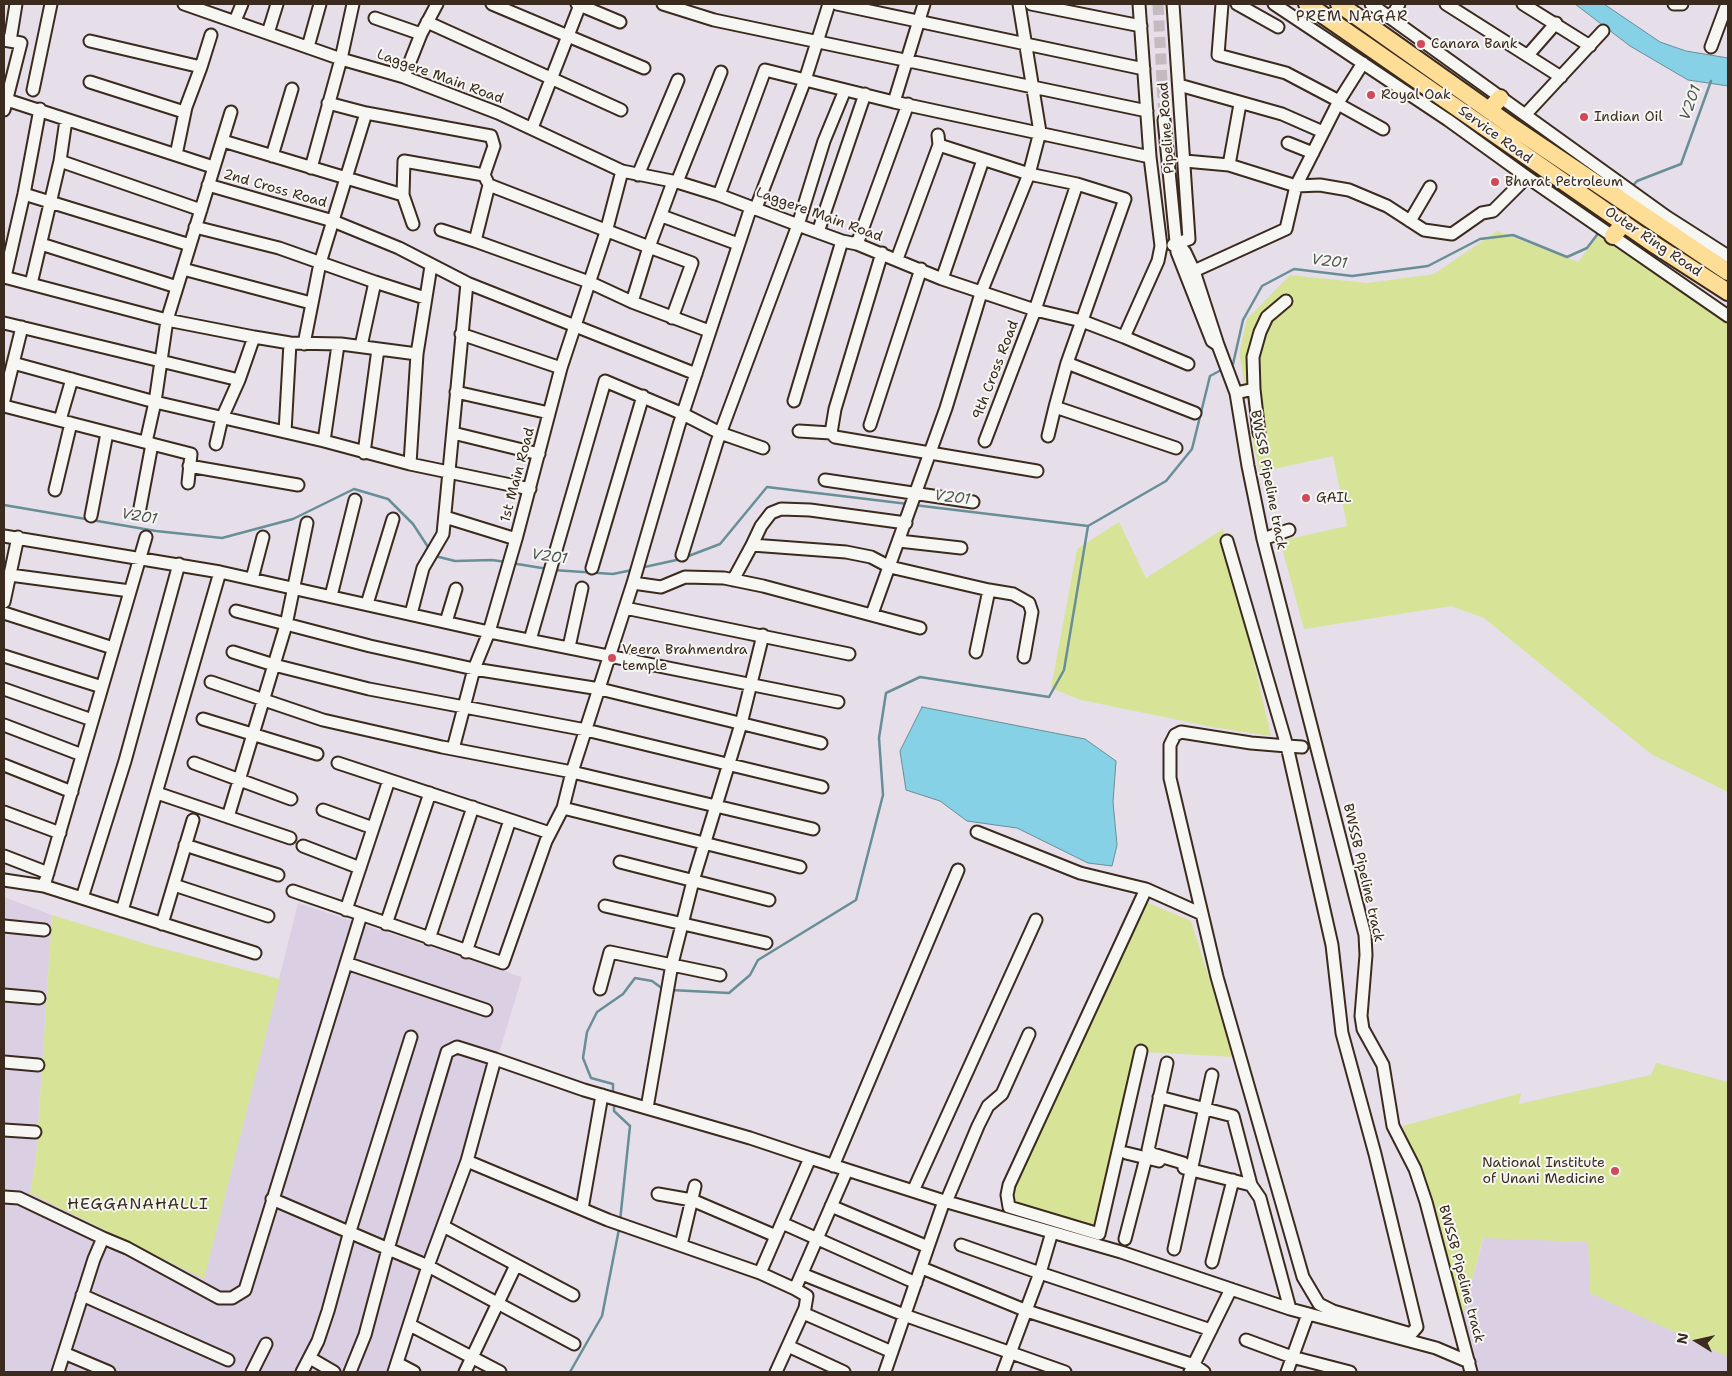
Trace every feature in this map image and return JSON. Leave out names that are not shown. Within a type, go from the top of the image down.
[{"type":"highway","name":"Outer Ring Road","points":[[1307,4],[1453,113],[1616,217],[1728,292]]},
{"type":"highway","name":"Outer Ring Road","points":[[1339,4],[1489,110],[1627,195],[1728,272]]},
{"type":"highway","points":[[1489,110],[1500,98]]},
{"type":"highway","points":[[1605,231],[1616,217]]},
{"type":"street","points":[[16,4],[7,41],[21,43],[5,103],[40,110],[213,167]]},
{"type":"street","points":[[33,90],[51,4]]},
{"type":"street","points":[[235,22],[242,4]]},
{"type":"street","points":[[268,34],[277,4]]},
{"type":"street","points":[[308,47],[320,4]]},
{"type":"street","points":[[311,168],[341,59],[353,4]]},
{"type":"street","points":[[404,77],[421,34],[437,4]]},
{"type":"street","points":[[492,4],[644,68]]},
{"type":"street","points":[[663,4],[714,20],[1147,111]]},
{"type":"street","points":[[293,891],[466,952],[503,963],[550,833],[563,808],[572,772],[636,574],[683,414],[738,244],[805,80],[829,4]]},
{"type":"street","points":[[837,4],[1026,46],[1144,69]]},
{"type":"street","points":[[894,102],[924,4]]},
{"type":"street","points":[[872,614],[930,454],[982,290],[1029,174],[1040,132],[1019,4]]},
{"type":"street","points":[[1031,4],[1141,26]]},
{"type":"street","points":[[1124,337],[1158,261],[1161,246],[1150,157],[1139,4]]},
{"type":"street","name":"Pipeline Road","points":[[1173,4],[1189,239],[1178,244]]},
{"type":"street","points":[[1222,4],[1218,55],[1286,73],[1383,129]]},
{"type":"street","points":[[1237,4],[1278,27]]},
{"type":"street","name":"Service Road","points":[[1274,4],[1363,63],[1453,113],[1527,177],[1728,316]]},
{"type":"street","points":[[1371,4],[1524,115],[1627,195],[1728,256]]},
{"type":"street","points":[[1391,18],[1399,4]]},
{"type":"street","points":[[1446,4],[1561,77]]},
{"type":"street","points":[[1523,4],[1590,46]]},
{"type":"street","points":[[1674,4],[1682,4]]},
{"type":"street","points":[[1711,47],[1727,4]]},
{"type":"street","name":"Laggere Main Road","points":[[191,5],[341,59],[404,77],[498,112],[622,171],[675,182],[719,195],[842,241],[882,253],[942,279],[982,290],[1035,310],[1082,321],[1188,364]]},
{"type":"street","points":[[532,128],[578,5],[620,22]]},
{"type":"street","points":[[375,18],[421,34]]},
{"type":"street","points":[[427,22],[621,110]]},
{"type":"street","points":[[1528,56],[1556,23]]},
{"type":"street","points":[[1524,115],[1603,32]]},
{"type":"street","points":[[176,155],[184,112],[211,35]]},
{"type":"street","points":[[90,40],[201,67]]},
{"type":"street","points":[[1194,271],[1286,229],[1296,186],[1338,102],[1363,63]]},
{"type":"street","points":[[719,195],[765,70],[894,102],[1150,157]]},
{"type":"street","points":[[632,302],[649,247],[721,72]]},
{"type":"street","points":[[638,175],[678,80]]},
{"type":"street","points":[[90,82],[184,112]]},
{"type":"street","points":[[1179,85],[1240,104],[1282,114],[1323,132]]},
{"type":"street","points":[[272,156],[292,89]]},
{"type":"street","points":[[682,555],[720,433],[798,225],[824,141],[845,90]]},
{"type":"street","points":[[818,232],[865,94]]},
{"type":"street","points":[[328,103],[366,113],[491,136],[494,146],[475,241]]},
{"type":"street","points":[[857,244],[908,104]]},
{"type":"street","points":[[1229,165],[1240,104]]},
{"type":"street","points":[[40,110],[24,194],[4,277],[167,320],[254,337],[290,343],[361,346],[417,354]]},
{"type":"street","points":[[139,513],[167,320],[231,112]]},
{"type":"street","points":[[304,344],[320,263],[366,113]]},
{"type":"street","points":[[31,284],[60,161],[66,120]]},
{"type":"street","points":[[1164,120],[1178,244],[1177,252],[1212,341],[1218,345]]},
{"type":"street","points":[[897,259],[938,140],[984,160],[1029,174],[1077,184],[1125,198],[1067,363],[1048,436]]},
{"type":"street","points":[[223,141],[403,195]]},
{"type":"street","points":[[1288,143],[1313,153]]},
{"type":"street","points":[[942,279],[984,160]]},
{"type":"street","points":[[60,161],[201,210]]},
{"type":"street","points":[[412,224],[403,195],[404,161],[486,180],[606,232],[692,263],[672,318]]},
{"type":"street","points":[[1185,161],[1229,165],[1296,186],[1320,185],[1349,190],[1387,206],[1424,230],[1452,234],[1482,213],[1493,211],[1527,177]]},
{"type":"street","name":"1st Main Road","points":[[453,749],[462,708],[474,668],[489,632],[516,539],[560,368],[573,324],[606,232],[622,171]]},
{"type":"street","name":"9th Cross Road","points":[[985,441],[1035,310],[1077,184]]},
{"type":"street","name":"2nd Cross Road","points":[[208,185],[333,221],[399,248],[467,283],[696,374]]},
{"type":"street","points":[[1410,221],[1430,187]]},
{"type":"street","points":[[24,194],[190,245]]},
{"type":"street","points":[[662,216],[738,244]]},
{"type":"street","points":[[195,226],[279,248],[425,298]]},
{"type":"street","points":[[440,230],[589,282],[632,302],[709,331]]},
{"type":"street","points":[[794,401],[842,241]]},
{"type":"street","points":[[41,244],[177,286]]},
{"type":"street","points":[[1161,246],[1178,244]]},
{"type":"street","points":[[1178,244],[1185,252],[1194,271],[1218,345]]},
{"type":"street","points":[[831,433],[835,409],[882,253]]},
{"type":"street","points":[[410,464],[417,354],[431,266]]},
{"type":"street","points":[[183,269],[311,303]]},
{"type":"street","points":[[870,425],[921,269]]},
{"type":"street","points":[[361,346],[375,282]]},
{"type":"street","points":[[411,614],[423,568],[443,534],[467,283]]},
{"type":"street","points":[[1259,433],[1254,389],[1253,357],[1260,332],[1267,317],[1286,301]]},
{"type":"street","points":[[4,322],[239,380]]},
{"type":"street","points":[[4,400],[22,327]]},
{"type":"street","points":[[461,334],[560,368]]},
{"type":"street","points":[[216,444],[222,418],[239,380],[254,337]]},
{"type":"street","points":[[285,432],[290,343]]},
{"type":"street","points":[[324,441],[338,345]]},
{"type":"street","name":"BWSSB Pipeline track","points":[[1218,345],[1230,372],[1236,393],[1263,539],[1364,936],[1366,956],[1361,1023],[1368,1041],[1383,1065],[1391,1118],[1415,1169],[1424,1195],[1470,1367]]},
{"type":"street","points":[[364,453],[378,349]]},
{"type":"street","points":[[13,363],[155,402],[324,441],[364,453],[530,489]]},
{"type":"street","points":[[1067,363],[1195,413]]},
{"type":"street","points":[[55,490],[72,379]]},
{"type":"street","points":[[530,640],[605,382],[643,396],[720,433],[763,448]]},
{"type":"street","points":[[1236,393],[1254,389]]},
{"type":"street","points":[[456,392],[549,413]]},
{"type":"street","points":[[592,568],[643,396]]},
{"type":"street","points":[[4,406],[191,454],[188,483]]},
{"type":"street","points":[[1054,407],[1176,448]]},
{"type":"street","points":[[799,431],[831,433],[835,437],[1037,470]]},
{"type":"street","points":[[91,516],[107,432]]},
{"type":"street","points":[[453,433],[539,454]]},
{"type":"street","points":[[189,466],[298,485]]},
{"type":"street","points":[[824,480],[972,502]]},
{"type":"street","points":[[331,596],[355,500]]},
{"type":"street","points":[[733,580],[761,526],[770,513],[781,509],[810,510],[906,523]]},
{"type":"street","points":[[445,517],[516,539]]},
{"type":"street","points":[[367,604],[393,519]]},
{"type":"street","points":[[228,817],[286,625],[307,523]]},
{"type":"street","points":[[1263,539],[1289,530]]},
{"type":"street","points":[[4,536],[140,557],[220,572],[489,632],[838,702]]},
{"type":"street","points":[[4,602],[5,589],[18,537]]},
{"type":"street","points":[[44,886],[146,537]]},
{"type":"street","points":[[252,579],[263,537]]},
{"type":"street","points":[[1228,540],[1287,746],[1332,945],[1342,1033],[1375,1154],[1417,1327],[1411,1334],[1333,1311],[1319,1304],[1303,1277],[1217,977],[1170,778],[1169,755],[1171,741],[1175,735],[1181,732],[1251,743],[1287,746],[1302,747]]},
{"type":"street","points":[[899,541],[961,548]]},
{"type":"street","points":[[752,545],[846,552],[871,557],[890,567],[1013,594],[1029,603],[1032,612],[1024,657]]},
{"type":"street","points":[[82,898],[125,761],[179,564]]},
{"type":"street","points":[[122,911],[220,572]]},
{"type":"street","points":[[636,574],[662,587],[685,577],[733,580],[872,614],[920,628]]},
{"type":"street","points":[[10,575],[130,590]]},
{"type":"street","points":[[446,622],[456,588]]},
{"type":"street","points":[[569,647],[582,588]]},
{"type":"street","points":[[976,652],[990,590]]},
{"type":"street","points":[[625,608],[849,654]]},
{"type":"street","points":[[236,611],[286,625],[474,668],[600,689],[821,743]]},
{"type":"street","points":[[4,613],[113,648]]},
{"type":"street","points":[[647,1108],[672,964],[693,881],[741,724],[763,635]]},
{"type":"street","points":[[233,652],[274,665],[369,689],[586,730],[822,787]]},
{"type":"street","points":[[4,656],[102,688]]},
{"type":"street","points":[[211,682],[323,720],[453,749],[572,772],[813,829]]},
{"type":"street","points":[[4,689],[92,720]]},
{"type":"street","points":[[203,719],[317,754]]},
{"type":"street","points":[[4,725],[82,755]]},
{"type":"street","points":[[194,763],[291,799]]},
{"type":"street","points":[[338,763],[550,833]]},
{"type":"street","points":[[4,765],[72,792]]},
{"type":"street","points":[[346,910],[389,780]]},
{"type":"street","points":[[157,793],[290,838]]},
{"type":"street","points":[[386,924],[430,793]]},
{"type":"street","points":[[429,938],[473,807]]},
{"type":"street","points":[[563,808],[800,866]]},
{"type":"street","points":[[323,810],[373,828]]},
{"type":"street","points":[[4,812],[60,833]]},
{"type":"street","points":[[162,924],[193,820]]},
{"type":"street","points":[[466,952],[510,820]]},
{"type":"street","points":[[977,832],[1080,873],[1146,889],[1202,914]]},
{"type":"street","points":[[186,845],[278,875]]},
{"type":"street","points":[[303,846],[360,868]]},
{"type":"street","points":[[4,856],[48,873]]},
{"type":"street","points":[[620,862],[769,900]]},
{"type":"street","points":[[832,1166],[958,870]]},
{"type":"street","points":[[4,880],[44,886],[255,953]]},
{"type":"street","points":[[174,885],[268,916]]},
{"type":"street","points":[[1141,1051],[1100,1234],[1009,1207],[1006,1195],[1009,1185],[1146,889]]},
{"type":"street","points":[[605,906],[766,943]]},
{"type":"street","points":[[4,1197],[19,1198],[127,1248],[219,1298],[232,1298],[245,1290],[361,915]]},
{"type":"street","points":[[913,1191],[1036,920]]},
{"type":"street","points":[[4,926],[44,930]]},
{"type":"street","points":[[600,989],[610,952],[720,975]]},
{"type":"street","points":[[346,963],[486,1010]]},
{"type":"street","points":[[4,995],[39,998]]},
{"type":"street","points":[[885,1372],[945,1201],[988,1106],[1002,1094],[1029,1034]]},
{"type":"street","points":[[302,1372],[310,1358],[328,1311],[350,1231],[411,1038]]},
{"type":"street","points":[[350,1372],[365,1335],[388,1250],[447,1052],[457,1047],[610,1097],[750,1138],[945,1201],[1121,1252],[1290,1309],[1436,1348],[1470,1367]]},
{"type":"street","points":[[414,1372],[396,1368],[428,1266],[467,1161],[495,1059]]},
{"type":"street","points":[[4,1062],[38,1065]]},
{"type":"street","points":[[1167,1063],[1148,1150],[1153,1154],[1183,1163],[1191,1170]]},
{"type":"street","points":[[1174,1249],[1212,1075]]},
{"type":"street","points":[[1159,1096],[1233,1116],[1251,1185],[1260,1198],[1290,1309]]},
{"type":"street","points":[[582,1209],[610,1097]]},
{"type":"street","points":[[4,1130],[36,1132]]},
{"type":"street","points":[[1126,1154],[1251,1185]]},
{"type":"street","points":[[760,1273],[810,1158]]},
{"type":"street","points":[[1125,1239],[1146,1158]]},
{"type":"street","points":[[467,1161],[620,1224],[760,1273],[807,1296],[803,1313],[776,1372]]},
{"type":"street","points":[[795,1289],[847,1170]]},
{"type":"street","points":[[1212,1262],[1234,1180]]},
{"type":"street","points":[[682,1245],[695,1186]]},
{"type":"street","points":[[658,1194],[692,1200],[776,1236]]},
{"type":"street","points":[[272,1199],[428,1266],[497,1305],[574,1344]]},
{"type":"street","points":[[831,1206],[928,1247]]},
{"type":"street","points":[[782,1224],[916,1283]]},
{"type":"street","points":[[443,1226],[573,1295]]},
{"type":"street","points":[[1003,1372],[1027,1311],[1052,1232]]},
{"type":"street","points":[[58,1372],[82,1295],[103,1238]]},
{"type":"street","points":[[961,1245],[1211,1330]]},
{"type":"street","points":[[465,1372],[516,1265]]},
{"type":"street","points":[[922,1268],[1027,1311],[1204,1372]]},
{"type":"street","points":[[802,1274],[904,1315],[1065,1372]]},
{"type":"street","points":[[1192,1368],[1231,1289]]},
{"type":"street","points":[[82,1295],[228,1360]]},
{"type":"street","points":[[803,1313],[892,1352]]},
{"type":"street","points":[[1287,1372],[1308,1314]]},
{"type":"street","points":[[410,1325],[500,1372]]},
{"type":"street","points":[[1246,1340],[1292,1357],[1350,1372]]},
{"type":"street","points":[[252,1372],[266,1344]]},
{"type":"street","points":[[788,1346],[844,1372]]},
{"type":"street","points":[[64,1353],[108,1372]]},
{"type":"street","points":[[310,1358],[334,1372]]},
{"type":"shaded area","points":[[4,897],[52,915],[36,1159],[30,1193],[204,1278],[298,903],[522,977],[496,1063],[387,1372],[4,1372]]},
{"type":"shaded area","name":"National Institute of Unani Medicine","points":[[1656,1063],[1728,1082],[1728,1372],[1477,1372],[1460,1326],[1519,1104],[1651,1075]]},
{"type":"green space","points":[[1497,231],[1578,262],[1598,236],[1728,323],[1728,792],[1651,754],[1484,618],[1451,606],[1304,629],[1280,541],[1347,526],[1333,456],[1260,472],[1253,444],[1252,422],[1239,354],[1247,319],[1290,275],[1367,283],[1434,274]]},
{"type":"green space","points":[[1119,522],[1146,578],[1223,529],[1271,736],[1218,728],[1081,700],[1051,688],[1077,549]]},
{"type":"green space","points":[[1146,902],[1191,921],[1234,1057],[1146,1052],[1107,1230],[1013,1205],[1009,1195]]},
{"type":"green space","points":[[52,915],[153,946],[280,979],[204,1279],[30,1193],[36,1159]]},
{"type":"green space","name":"National Institute of Unani Medicine","points":[[1656,1063],[1728,1082],[1728,1357],[1590,1293],[1588,1242],[1483,1238],[1460,1326],[1403,1126],[1521,1093],[1519,1104],[1651,1075]]},
{"type":"water","points":[[1575,4],[1604,4],[1660,42],[1686,51],[1728,58],[1728,86],[1688,80],[1630,46]]},
{"type":"water","points":[[922,707],[1085,739],[1116,761],[1113,802],[1117,845],[1112,866],[1088,863],[1017,828],[967,821],[940,801],[906,790],[900,751]]},
{"type":"waterway","name":"V201","points":[[1631,188],[1637,181],[1681,164],[1711,81]]},
{"type":"waterway","name":"V201","points":[[1230,365],[1233,364],[1243,320],[1262,286],[1294,269],[1352,276],[1428,266],[1480,239],[1513,235],[1567,257],[1587,248],[1600,231]]},
{"type":"waterway","name":"V201","points":[[914,505],[1088,526],[1166,481],[1192,449],[1210,376],[1223,369]]},
{"type":"waterway","name":"V201","points":[[686,557],[720,544],[767,487],[908,504]]},
{"type":"waterway","name":"V201","points":[[4,505],[156,531],[222,538],[293,519],[354,489],[388,499],[413,524],[430,550]]},
{"type":"waterway","points":[[671,990],[729,993],[750,975],[758,960],[856,900],[883,795],[879,738],[886,693],[920,677],[1049,697],[1064,670],[1088,526]]},
{"type":"waterway","name":"V201","points":[[435,556],[455,561],[492,560],[506,562]]},
{"type":"waterway","name":"V201","points":[[640,568],[681,559]]},
{"type":"waterway","name":"V201","points":[[511,563],[548,569]]},
{"type":"waterway","name":"V201","points":[[553,570],[613,574],[632,570]]},
{"type":"waterway","points":[[613,1096],[613,1084],[591,1078],[583,1058],[587,1032],[597,1012],[623,994],[635,978],[652,981],[663,989]]},
{"type":"waterway","points":[[614,1101],[614,1111],[630,1126],[620,1221]]},
{"type":"waterway","points":[[570,1372],[602,1316],[619,1229]]},
{"type":"tunnel","points":[[1158,4],[1164,120]]},
{"type":"place","name":"Canara Bank","points":[[1421,44]]},
{"type":"place","name":"Royal Oak","points":[[1371,95]]},
{"type":"place","name":"Indian Oil","points":[[1584,117]]},
{"type":"place","name":"Bharat Petroleum","points":[[1495,182]]},
{"type":"place","name":"GAIL","points":[[1306,498]]},
{"type":"place","name":"Veera Brahmendra temple","points":[[612,658]]},
{"type":"place","name":"National Institute of Unani Medicine","points":[[1615,1171]]},
{"type":"district","name":"PREM NAGAR","points":[[1352,17]]},
{"type":"district","name":"HEGGANAHALLI","points":[[138,1205]]}]
